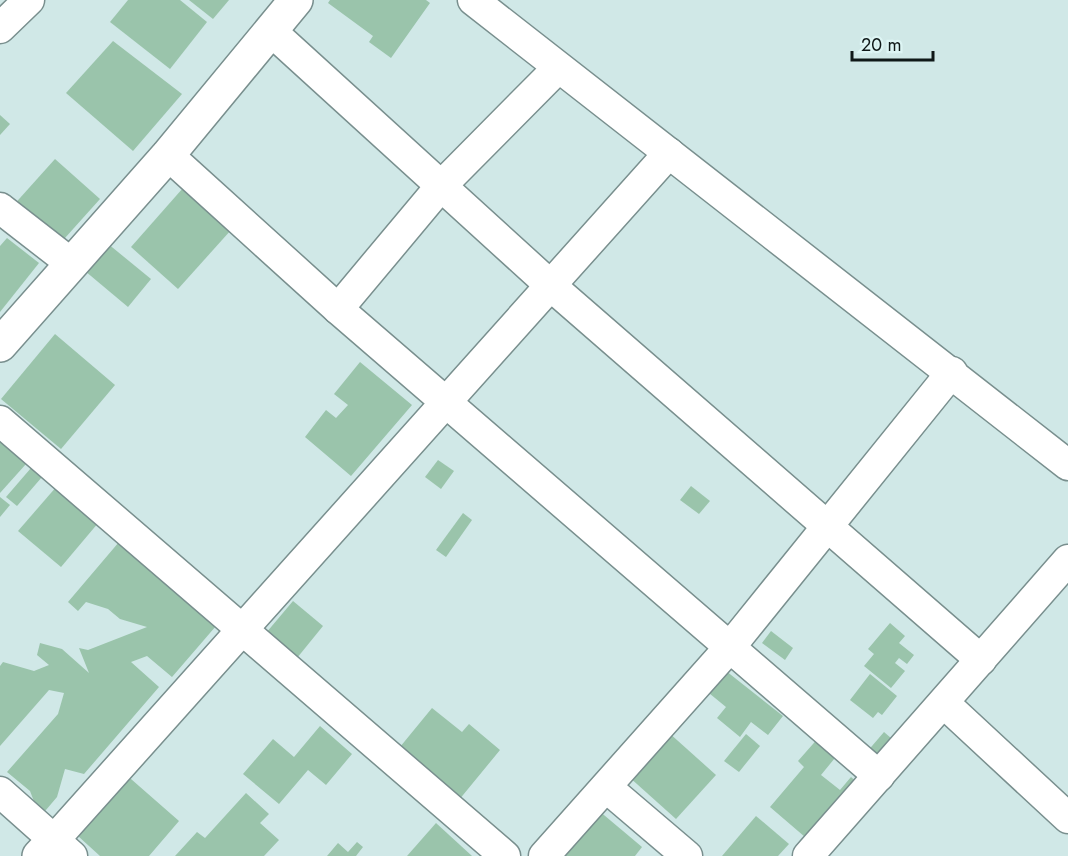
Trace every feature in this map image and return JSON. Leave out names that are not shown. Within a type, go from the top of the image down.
[{"type":"street","points":[[0,28],[28,0]]},
{"type":"street","points":[[0,345],[168,155],[296,0]]},
{"type":"street","points":[[472,0],[952,372],[1068,465]]},
{"type":"street","points":[[271,31],[550,285],[829,525],[981,660]]},
{"type":"street","points":[[338,309],[440,187],[558,68]]},
{"type":"street","points":[[0,792],[55,851],[241,630],[669,153]]},
{"type":"street","points":[[168,155],[338,309],[879,776]]},
{"type":"street","points":[[0,208],[72,264]]},
{"type":"street","points":[[544,856],[730,647],[952,372]]},
{"type":"street","points":[[0,421],[505,856]]},
{"type":"street","points":[[808,856],[1068,560]]},
{"type":"street","points":[[944,703],[1068,818]]},
{"type":"street","points":[[606,787],[687,856]]},
{"type":"building","points":[[128,0],[180,0],[207,22],[170,69],[110,22]]},
{"type":"building","points":[[189,0],[229,0],[213,19]]},
{"type":"building","points":[[330,0],[426,0],[430,3],[391,58],[369,42],[373,36],[328,3]]},
{"type":"building","points":[[113,41],[182,94],[133,151],[66,93]]},
{"type":"building","points":[[0,115],[10,124],[0,135]]},
{"type":"building","points":[[55,159],[100,199],[56,248],[11,208]]},
{"type":"building","points":[[183,188],[231,230],[178,289],[131,247]]},
{"type":"building","points":[[7,238],[39,263],[0,312],[0,246]]},
{"type":"building","points":[[107,243],[151,279],[128,307],[85,271]]},
{"type":"building","points":[[55,334],[115,385],[61,449],[1,399]]},
{"type":"building","points":[[360,362],[412,405],[351,476],[305,437],[326,410],[336,418],[348,405],[334,394]]},
{"type":"building","points":[[0,440],[26,464],[0,493]]},
{"type":"building","points":[[438,460],[454,471],[441,489],[425,477]]},
{"type":"building","points":[[31,468],[42,477],[17,506],[6,497]]},
{"type":"building","points":[[57,486],[99,522],[61,567],[18,531]]},
{"type":"building","points":[[691,486],[710,501],[699,514],[680,500]]},
{"type":"building","points":[[0,497],[10,505],[0,517]]},
{"type":"building","points":[[463,513],[472,520],[446,557],[436,550]]},
{"type":"building","points":[[119,542],[216,626],[172,677],[147,656],[131,662],[159,687],[84,774],[65,769],[57,797],[40,817],[30,791],[7,772],[58,714],[64,693],[49,690],[0,746],[0,666],[3,662],[34,671],[49,665],[37,655],[40,643],[62,649],[89,673],[79,648],[88,650],[147,627],[120,619],[108,609],[86,602],[78,611],[68,602]]},
{"type":"building","points":[[293,601],[323,626],[297,658],[266,633]]},
{"type":"building","points":[[890,623],[905,636],[899,643],[914,655],[907,664],[899,658],[895,663],[905,671],[891,688],[864,666],[874,654],[868,649]]},
{"type":"building","points":[[771,631],[793,648],[785,660],[762,643]]},
{"type":"building","points":[[721,667],[783,716],[768,735],[751,722],[740,737],[717,718],[726,707],[704,689]]},
{"type":"building","points":[[870,674],[897,696],[882,715],[878,712],[873,718],[850,700]]},
{"type":"building","points":[[432,708],[462,732],[469,724],[500,750],[454,806],[428,785],[435,776],[400,747]]},
{"type":"building","points":[[320,726],[352,754],[326,785],[308,770],[279,804],[243,774],[273,739],[294,757]]},
{"type":"building","points":[[668,732],[716,775],[676,819],[628,776]]},
{"type":"building","points":[[884,732],[899,745],[882,765],[866,753]]},
{"type":"building","points":[[746,734],[760,746],[739,772],[724,761]]},
{"type":"building","points":[[820,736],[839,753],[821,775],[840,790],[851,777],[861,786],[812,843],[770,807],[804,767],[798,761]]},
{"type":"building","points":[[123,772],[179,821],[149,856],[100,856],[78,836],[110,800],[103,794]]},
{"type":"building","points":[[246,793],[269,814],[260,823],[279,840],[264,856],[175,856],[197,832],[205,838]]},
{"type":"building","points":[[598,810],[642,847],[635,856],[563,856]]},
{"type":"building","points":[[756,816],[789,844],[778,856],[722,856]]},
{"type":"building","points":[[436,823],[472,856],[407,856]]},
{"type":"building","points":[[357,842],[363,847],[356,856],[327,856],[338,843],[348,852]]}]
